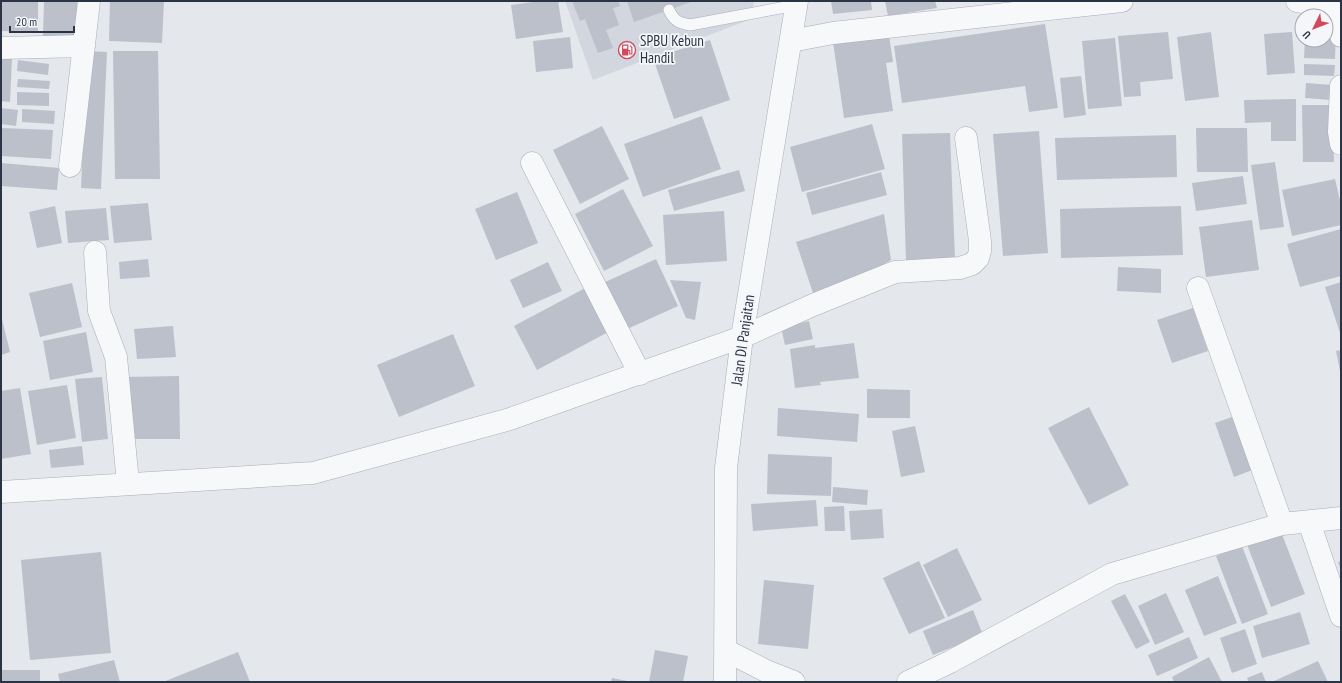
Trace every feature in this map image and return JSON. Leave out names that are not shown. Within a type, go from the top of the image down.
[{"type":"street","points":[[70,166],[89,1]]},
{"type":"street","points":[[791,41],[833,33],[1122,1]]},
{"type":"street","points":[[1297,1],[1329,3],[1336,13],[1341,25],[1341,36]]},
{"type":"street","name":"Jalan DI Panjaitan","points":[[725,682],[727,652],[726,468],[742,338],[797,3]]},
{"type":"street","points":[[1,48],[84,46]]},
{"type":"street","points":[[1341,86],[1339,132],[1341,144]]},
{"type":"street","points":[[1,492],[128,483],[313,473],[510,419],[742,338],[814,305],[895,272],[960,268],[972,264],[978,258],[980,241],[966,138]]},
{"type":"street","points":[[532,163],[640,374]]},
{"type":"street","points":[[95,252],[99,311],[116,357],[128,483]]},
{"type":"street","points":[[1198,288],[1282,524]]},
{"type":"street","points":[[918,680],[1112,574],[1282,524],[1341,518]]},
{"type":"street","points":[[1309,522],[1341,616]]},
{"type":"street","points":[[727,652],[766,671],[794,682]]},
{"type":"lane","points":[[669,10],[674,19],[680,23],[690,25],[797,3]]},
{"type":"shaded area","name":"SPBU Kebun Handil","points":[[565,1],[754,1],[751,19],[593,80]]},
{"type":"building","points":[[2,1],[38,1],[38,32],[1,31]]},
{"type":"building","points":[[44,1],[82,1],[80,38],[43,36]]},
{"type":"building","points":[[110,1],[164,1],[162,43],[109,41]]},
{"type":"building","points":[[540,1],[558,1],[563,32],[516,39],[511,5]]},
{"type":"building","points":[[572,1],[618,1],[620,6],[613,8],[619,25],[606,30],[613,48],[598,53],[585,19],[580,21]]},
{"type":"building","points":[[627,1],[694,1],[634,22]]},
{"type":"building","points":[[831,1],[871,1],[872,10],[833,14]]},
{"type":"building","points":[[885,1],[935,1],[937,8],[888,16]]},
{"type":"building","points":[[1045,24],[1058,108],[1029,112],[1025,86],[902,103],[894,46]]},
{"type":"building","points":[[1334,29],[1336,29],[1335,59],[1304,58],[1305,48],[1334,48]]},
{"type":"building","points":[[1168,32],[1173,79],[1140,82],[1141,96],[1124,97],[1118,36]]},
{"type":"building","points":[[1211,32],[1219,97],[1185,101],[1177,37]]},
{"type":"building","points":[[1292,32],[1295,73],[1267,75],[1264,34]]},
{"type":"building","points":[[889,35],[893,62],[886,63],[893,111],[844,118],[833,42]]},
{"type":"building","points":[[570,37],[573,68],[536,72],[533,41]]},
{"type":"building","points":[[1115,38],[1122,106],[1088,109],[1082,41]]},
{"type":"building","points":[[710,40],[730,100],[674,119],[653,58]]},
{"type":"building","points":[[87,51],[107,52],[101,189],[81,188]]},
{"type":"building","points":[[113,51],[158,51],[160,179],[115,179]]},
{"type":"building","points":[[1,57],[12,58],[10,102],[1,101]]},
{"type":"building","points":[[18,60],[49,64],[48,75],[17,71]]},
{"type":"building","points":[[1304,64],[1335,65],[1334,76],[1304,75]]},
{"type":"building","points":[[1081,76],[1086,115],[1064,118],[1060,78]]},
{"type":"building","points":[[18,79],[50,81],[49,89],[17,87]]},
{"type":"building","points":[[1306,83],[1333,85],[1331,100],[1305,98]]},
{"type":"building","points":[[17,92],[49,93],[49,106],[17,105]]},
{"type":"building","points":[[1296,99],[1296,141],[1271,141],[1271,122],[1245,123],[1244,100]]},
{"type":"building","points":[[1302,105],[1332,105],[1334,162],[1303,162]]},
{"type":"building","points":[[1,108],[18,110],[16,126],[1,124]]},
{"type":"building","points":[[22,109],[55,111],[54,124],[22,122]]},
{"type":"building","points":[[702,116],[721,169],[643,197],[624,144]]},
{"type":"building","points":[[872,124],[885,169],[802,192],[790,147]]},
{"type":"building","points":[[602,126],[629,179],[580,204],[553,150]]},
{"type":"building","points":[[1,128],[53,130],[51,159],[1,156]]},
{"type":"building","points":[[1196,128],[1247,128],[1248,172],[1197,172]]},
{"type":"building","points":[[1039,131],[1048,253],[1003,256],[993,134]]},
{"type":"building","points":[[950,133],[955,259],[906,260],[902,134]]},
{"type":"building","points":[[1176,135],[1177,177],[1057,180],[1055,138]]},
{"type":"building","points":[[1275,162],[1284,227],[1260,230],[1251,165]]},
{"type":"building","points":[[1,163],[59,168],[57,190],[1,186]]},
{"type":"building","points":[[739,170],[745,191],[674,211],[668,190]]},
{"type":"building","points":[[881,172],[887,195],[812,215],[806,193]]},
{"type":"building","points":[[1243,176],[1247,204],[1196,211],[1192,183]]},
{"type":"building","points":[[1335,179],[1341,205],[1341,225],[1292,236],[1282,190]]},
{"type":"building","points":[[623,189],[653,246],[604,271],[575,214]]},
{"type":"building","points":[[517,192],[538,243],[496,260],[475,209]]},
{"type":"building","points":[[148,203],[152,240],[114,243],[110,206]]},
{"type":"building","points":[[55,206],[62,243],[37,248],[29,212]]},
{"type":"building","points":[[1181,206],[1183,255],[1061,258],[1060,209]]},
{"type":"building","points":[[106,208],[109,240],[68,243],[65,211]]},
{"type":"building","points":[[724,211],[727,261],[666,265],[663,215]]},
{"type":"building","points":[[884,214],[891,260],[863,277],[813,293],[796,242]]},
{"type":"building","points":[[1252,220],[1259,270],[1206,277],[1199,227]]},
{"type":"building","points":[[1341,229],[1341,276],[1300,287],[1287,244]]},
{"type":"building","points":[[148,259],[150,277],[120,279],[119,262]]},
{"type":"building","points":[[656,259],[678,306],[625,330],[603,283]]},
{"type":"building","points":[[548,262],[562,291],[523,308],[510,280]]},
{"type":"building","points":[[1118,267],[1161,269],[1161,293],[1117,291]]},
{"type":"building","points":[[670,280],[701,282],[695,320],[686,318]]},
{"type":"building","points":[[1341,282],[1341,336],[1325,287]]},
{"type":"building","points":[[72,283],[82,327],[40,337],[29,293]]},
{"type":"building","points":[[589,286],[612,330],[537,370],[514,326]]},
{"type":"building","points":[[1193,308],[1208,351],[1172,363],[1157,320]]},
{"type":"building","points":[[1,315],[10,352],[1,355]]},
{"type":"building","points":[[809,321],[813,339],[785,345],[781,327]]},
{"type":"building","points":[[173,326],[176,357],[137,359],[134,329]]},
{"type":"building","points":[[86,332],[93,372],[50,380],[43,341]]},
{"type":"building","points":[[453,334],[475,386],[399,417],[377,365]]},
{"type":"building","points":[[854,343],[859,378],[820,382],[821,385],[795,388],[790,349],[815,345],[815,348]]},
{"type":"building","points":[[1341,350],[1341,371],[1340,371],[1336,351]]},
{"type":"building","points":[[179,376],[180,439],[127,439],[125,377]]},
{"type":"building","points":[[102,377],[108,439],[82,442],[75,379]]},
{"type":"building","points":[[67,385],[76,438],[37,445],[28,391]]},
{"type":"building","points":[[20,388],[31,454],[1,459],[1,391]]},
{"type":"building","points":[[867,389],[910,390],[910,418],[867,418]]},
{"type":"building","points":[[1089,407],[1129,485],[1089,505],[1048,428]]},
{"type":"building","points":[[778,408],[859,414],[857,442],[777,436]]},
{"type":"building","points":[[1235,416],[1255,469],[1234,477],[1215,423]]},
{"type":"building","points":[[915,426],[925,472],[901,477],[892,431]]},
{"type":"building","points":[[82,446],[84,465],[51,468],[49,450]]},
{"type":"building","points":[[768,454],[832,457],[831,496],[767,494]]},
{"type":"building","points":[[833,487],[868,490],[867,505],[832,502]]},
{"type":"building","points":[[816,500],[818,526],[753,531],[751,504]]},
{"type":"building","points":[[844,506],[845,531],[825,531],[824,507]]},
{"type":"building","points":[[882,509],[884,538],[851,540],[849,511]]},
{"type":"building","points":[[1280,529],[1305,594],[1271,607],[1246,542]]},
{"type":"building","points":[[1242,546],[1268,614],[1242,624],[1216,556]]},
{"type":"building","points":[[957,548],[982,600],[948,617],[923,565]]},
{"type":"building","points":[[101,552],[111,653],[30,660],[21,560]]},
{"type":"building","points":[[919,561],[945,618],[909,634],[883,578]]},
{"type":"building","points":[[1341,561],[1341,571],[1338,562]]},
{"type":"building","points":[[1218,576],[1237,623],[1204,636],[1185,590]]},
{"type":"building","points":[[764,580],[814,585],[808,649],[758,644]]},
{"type":"building","points":[[1166,593],[1184,632],[1155,645],[1138,606]]},
{"type":"building","points":[[1125,594],[1150,642],[1136,649],[1111,601]]},
{"type":"building","points":[[973,610],[983,635],[933,655],[923,631]]},
{"type":"building","points":[[1300,612],[1310,644],[1262,658],[1253,626]]},
{"type":"building","points":[[1245,629],[1257,664],[1232,673],[1220,638]]},
{"type":"building","points":[[1189,637],[1198,658],[1157,676],[1148,655]]},
{"type":"building","points":[[655,650],[688,656],[683,682],[649,682]]},
{"type":"building","points":[[238,652],[250,682],[163,682]]},
{"type":"building","points":[[1209,657],[1222,682],[1174,682],[1172,677]]},
{"type":"building","points":[[114,660],[120,682],[60,682],[58,674]]},
{"type":"building","points":[[1318,661],[1328,682],[1272,682]]},
{"type":"building","points":[[1,670],[40,670],[40,682],[1,682]]},
{"type":"building","points":[[1262,672],[1266,682],[1249,682],[1247,678]]},
{"type":"building","points":[[612,678],[627,681],[627,682],[611,682]]},
{"type":"place","name":"SPBU Kebun Handil","points":[[627,50]]}]
